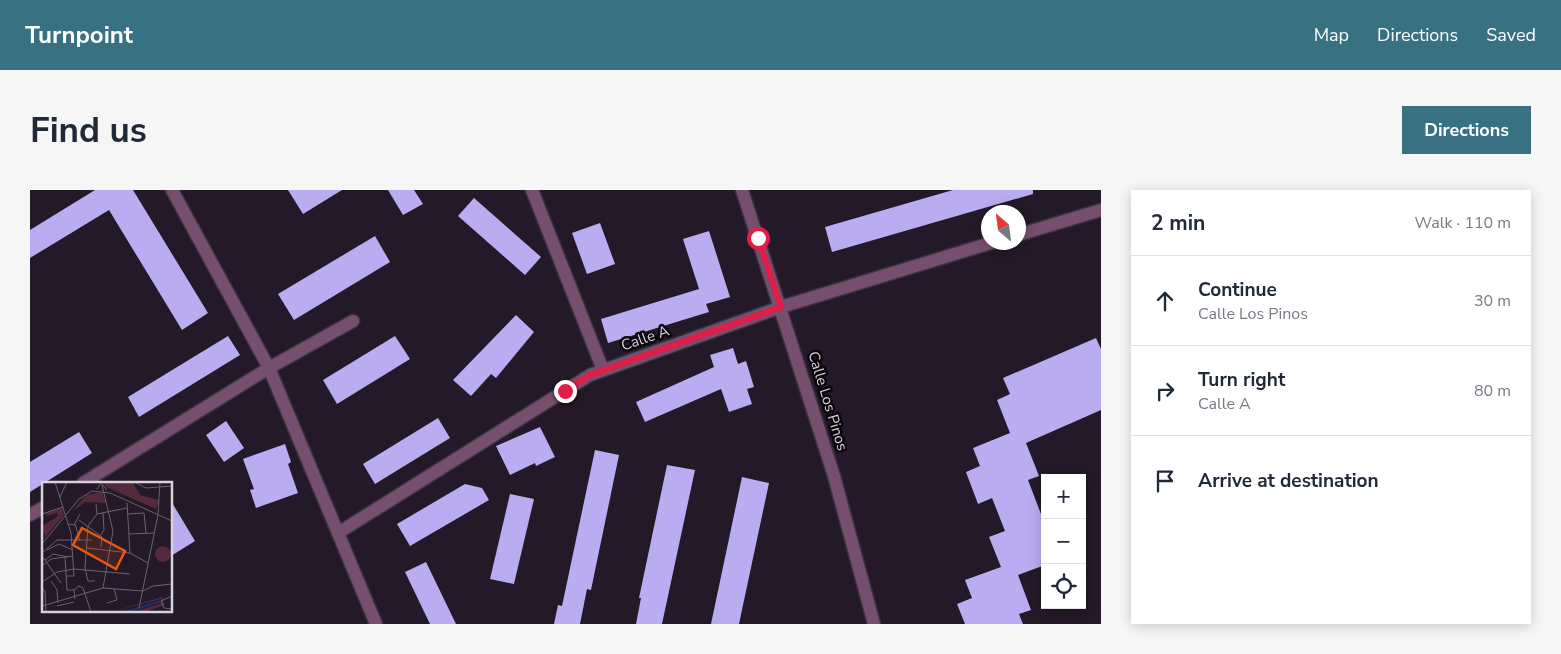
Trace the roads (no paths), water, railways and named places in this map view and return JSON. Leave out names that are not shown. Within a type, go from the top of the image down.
[{"type":"street","points":[[172,190],[269,368],[376,624]]},
{"type":"street","points":[[532,190],[603,370]]},
{"type":"street","name":"Calle Los Pinos","points":[[742,190],[834,476],[874,624]]},
{"type":"street","points":[[1026,233],[1101,210]]},
{"type":"street","name":"Calle A","points":[[338,533],[590,375],[781,307],[981,246]]},
{"type":"street","points":[[85,482],[269,368],[353,321]]},
{"type":"street","points":[[30,516],[42,508]]}]
